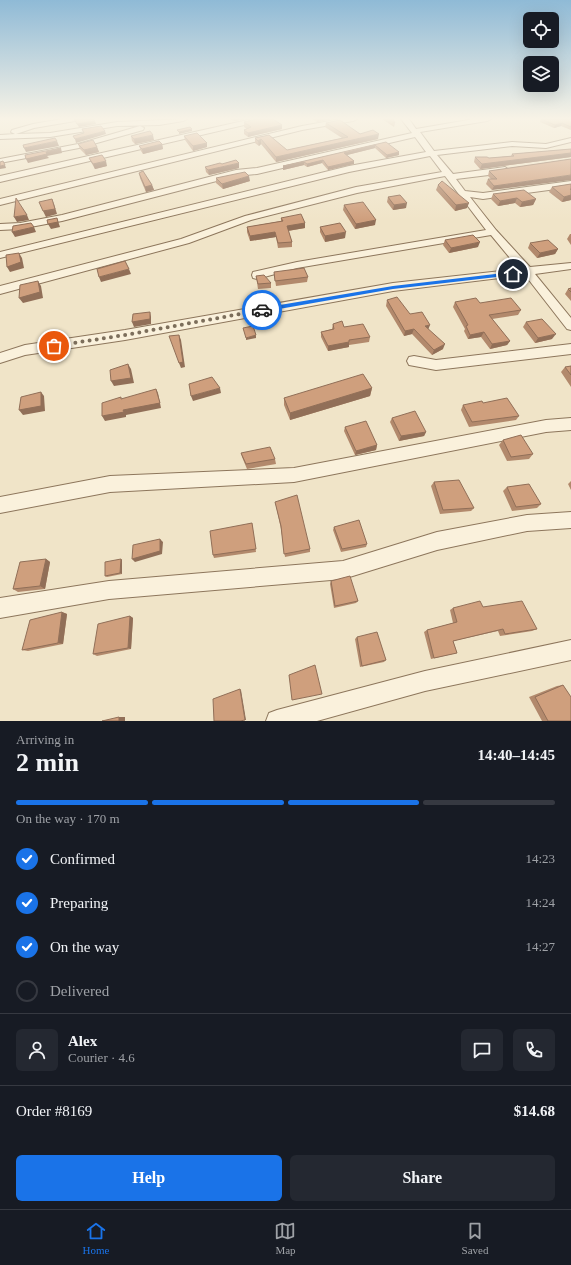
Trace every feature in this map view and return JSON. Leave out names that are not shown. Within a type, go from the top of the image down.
[{"type":"street","points":[[0,161],[44,153]]},
{"type":"street","points":[[0,179],[115,153]]},
{"type":"street","points":[[0,202],[201,153]]},
{"type":"street","points":[[0,227],[20,226],[62,218],[236,173],[257,171],[334,153]]},
{"type":"street","points":[[433,153],[493,232],[528,272],[571,326]]},
{"type":"street","points":[[0,255],[349,169],[436,153]]},
{"type":"street","points":[[0,290],[185,241],[248,218],[356,190],[450,175],[517,169]]},
{"type":"street","points":[[464,194],[483,196],[571,184]]},
{"type":"street","points":[[257,274],[297,265],[493,232]]},
{"type":"street","points":[[0,358],[25,350],[125,335],[393,288],[571,266]]},
{"type":"street","points":[[0,349],[25,350]]},
{"type":"street","points":[[414,361],[436,365],[571,349]]},
{"type":"street","points":[[0,505],[110,484],[294,475],[546,426],[571,424]]},
{"type":"street","points":[[0,608],[109,590],[343,570],[437,541],[527,524],[571,520]]},
{"type":"street","points":[[277,721],[425,681],[571,650]]},
{"type":"building","points":[[37,153],[46,153],[47,154],[26,159],[25,155]]},
{"type":"building","points":[[272,153],[295,153],[276,157]]},
{"type":"building","points":[[340,153],[345,153],[344,153],[354,161],[328,167],[323,160],[307,164],[304,162],[283,166]]},
{"type":"building","points":[[384,153],[396,153],[387,155]]},
{"type":"building","points":[[571,153],[482,164],[475,157],[489,158],[514,156],[512,154]]},
{"type":"building","points":[[102,155],[106,161],[93,164],[89,158]]},
{"type":"building","points":[[571,159],[571,175],[494,186],[488,179],[497,179],[489,171]]},
{"type":"building","points":[[236,160],[239,163],[208,170],[205,167],[220,163],[222,164]]},
{"type":"building","points":[[3,161],[5,165],[0,166],[0,162]]},
{"type":"building","points":[[143,171],[152,185],[145,187],[139,173]]},
{"type":"building","points":[[245,172],[249,176],[222,184],[216,178]]},
{"type":"building","points":[[442,181],[469,203],[456,205],[438,185]]},
{"type":"building","points":[[571,184],[571,195],[564,197],[552,187]]},
{"type":"building","points":[[524,190],[536,199],[522,202],[517,198],[500,201],[493,194]]},
{"type":"building","points":[[400,195],[407,203],[394,205],[388,197]]},
{"type":"building","points":[[16,198],[27,215],[14,217]]},
{"type":"building","points":[[52,199],[55,209],[43,211],[39,202]]},
{"type":"building","points":[[363,202],[376,220],[356,224],[344,205]]},
{"type":"building","points":[[301,214],[305,223],[287,226],[292,242],[278,243],[275,232],[250,236],[247,227],[283,221],[281,218]]},
{"type":"building","points":[[57,218],[58,222],[48,224],[47,220]]},
{"type":"building","points":[[31,223],[34,227],[12,232],[13,226]]},
{"type":"building","points":[[340,223],[346,232],[325,236],[320,227]]},
{"type":"building","points":[[473,235],[480,242],[451,248],[445,240]]},
{"type":"building","points":[[548,240],[558,249],[540,253],[530,243]]},
{"type":"building","points":[[19,253],[21,262],[7,267],[6,255]]},
{"type":"building","points":[[125,261],[129,269],[99,277],[97,269]]},
{"type":"building","points":[[304,268],[308,277],[275,281],[274,272]]},
{"type":"building","points":[[264,275],[271,283],[258,284],[256,276]]},
{"type":"building","points":[[38,281],[40,292],[19,298],[20,285]]},
{"type":"building","points":[[397,297],[410,314],[422,312],[430,325],[425,326],[445,344],[434,350],[414,329],[405,331],[387,300]]},
{"type":"building","points":[[476,298],[480,303],[511,298],[521,310],[489,315],[510,341],[492,344],[484,332],[470,335],[466,326],[468,325],[455,302]]},
{"type":"building","points":[[150,312],[150,319],[132,322],[133,314]]},
{"type":"building","points":[[542,319],[556,334],[538,338],[526,322]]},
{"type":"building","points":[[342,321],[344,327],[363,324],[370,337],[349,340],[349,342],[328,346],[321,332],[334,329],[333,324]]},
{"type":"building","points":[[253,326],[256,335],[246,338],[243,328]]},
{"type":"building","points":[[179,335],[183,362],[179,363],[169,336]]},
{"type":"building","points":[[128,364],[131,378],[111,381],[110,370]]},
{"type":"building","points":[[571,366],[571,375],[565,367]]},
{"type":"building","points":[[363,374],[372,388],[290,413],[284,398]]},
{"type":"building","points":[[212,377],[220,388],[191,396],[189,384]]},
{"type":"building","points":[[156,389],[160,403],[123,410],[124,412],[102,416],[102,403]]},
{"type":"building","points":[[41,392],[41,406],[19,410],[21,397]]},
{"type":"building","points":[[507,398],[519,416],[472,422],[463,405],[482,401],[483,403]]},
{"type":"building","points":[[415,411],[426,432],[401,436],[392,418]]},
{"type":"building","points":[[366,421],[377,445],[356,451],[345,427]]},
{"type":"building","points":[[521,435],[533,454],[511,457],[503,440]]},
{"type":"building","points":[[270,447],[275,459],[246,464],[241,453]]},
{"type":"building","points":[[459,480],[474,508],[443,510],[434,482]]},
{"type":"building","points":[[529,484],[541,504],[516,507],[507,487]]},
{"type":"building","points":[[297,495],[310,549],[284,554],[281,526],[275,502]]},
{"type":"building","points":[[359,520],[367,544],[342,549],[334,527]]},
{"type":"building","points":[[252,523],[256,549],[213,555],[210,531]]},
{"type":"building","points":[[160,539],[160,551],[132,559],[133,545]]},
{"type":"building","points":[[46,559],[40,586],[13,589],[20,562]]},
{"type":"building","points":[[121,559],[120,573],[105,576],[105,562]]},
{"type":"building","points":[[350,576],[358,601],[335,606],[331,581]]},
{"type":"building","points":[[480,601],[483,607],[522,601],[537,629],[505,634],[503,629],[453,641],[457,653],[434,658],[427,630],[457,622],[453,608]]},
{"type":"building","points":[[62,612],[58,643],[22,650],[30,620]]},
{"type":"building","points":[[130,616],[128,648],[93,654],[98,624]]},
{"type":"building","points":[[377,632],[386,660],[362,666],[357,637]]},
{"type":"building","points":[[315,665],[322,694],[292,700],[289,675]]},
{"type":"building","points":[[563,685],[571,697],[571,721],[548,721],[535,697]]},
{"type":"building","points":[[240,689],[245,720],[214,721],[213,699]]},
{"type":"building","points":[[119,717],[119,721],[102,721]]},
{"type":"way so far","points":[[54,346],[125,335],[262,310]]},
{"type":"route","points":[[262,310],[393,288],[513,274]]}]
